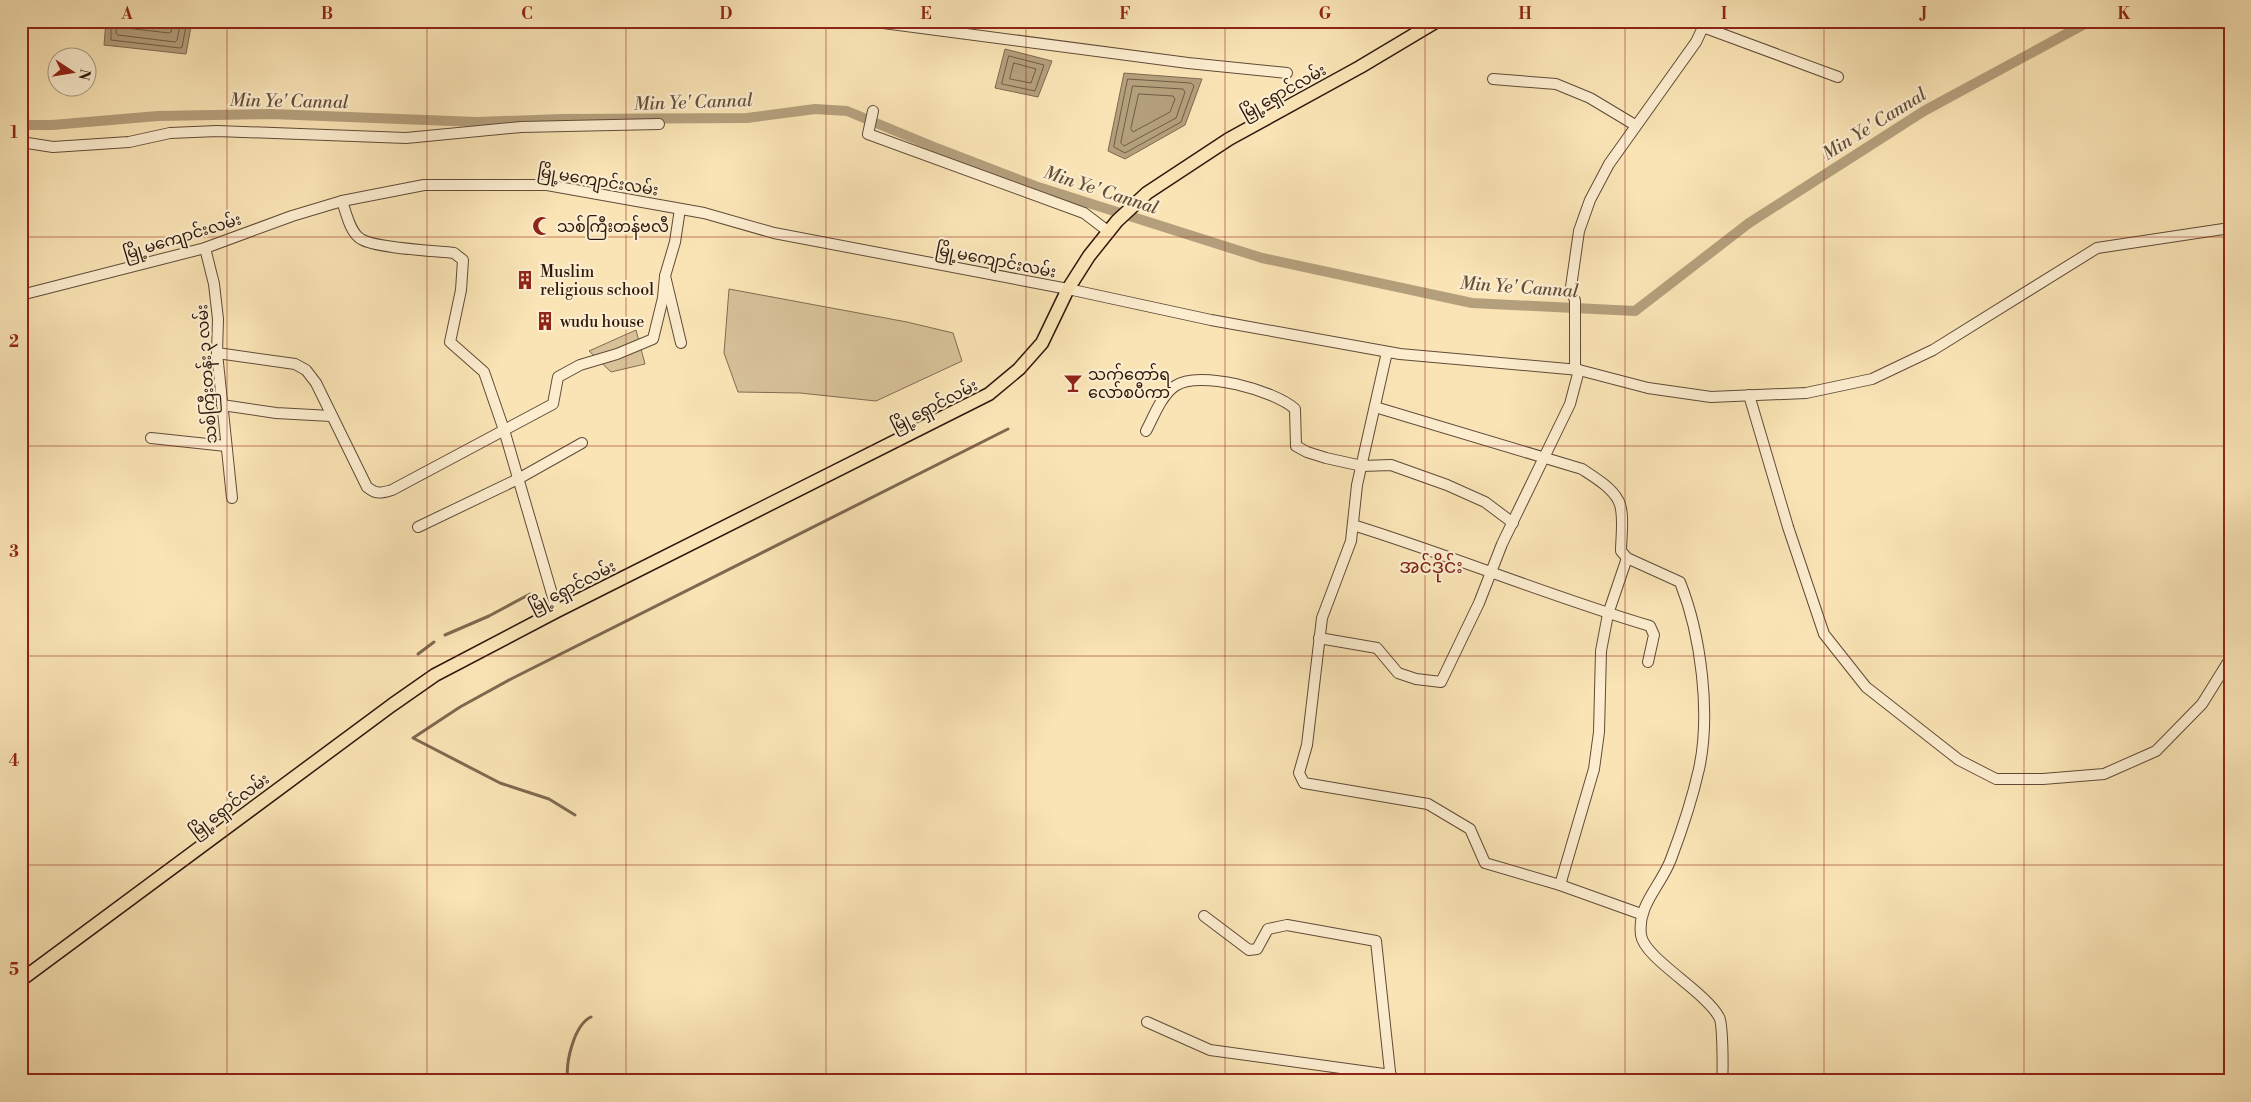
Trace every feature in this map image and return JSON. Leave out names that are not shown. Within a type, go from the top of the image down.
[{"type":"main road","name":"မြို့ရှောင်လမ်း","points":[[21,980],[435,675],[557,611],[990,394],[1019,369],[1042,342],[1068,289],[1089,256],[1113,226],[1147,193],[1229,140],[1360,67],[1437,21]]},
{"type":"street","points":[[868,21],[1188,63],[1286,73]]},
{"type":"street","points":[[1319,638],[1377,648],[1398,672],[1416,679],[1441,682],[1479,603],[1513,523],[1546,458],[1570,404],[1577,370],[1575,302],[1570,287],[1579,231],[1590,200],[1609,164],[1696,42],[1705,24],[1838,77]]},
{"type":"street","points":[[1493,79],[1556,84],[1590,98],[1635,125]]},
{"type":"street","points":[[873,111],[868,134],[1076,210],[1113,226]]},
{"type":"street","points":[[21,142],[53,147],[129,142],[170,133],[217,131],[406,138],[521,127],[659,124]]},
{"type":"street","name":"မြို့မကျောင်းလမ်း","points":[[21,295],[206,248],[292,216],[342,201],[424,185],[547,185],[680,209],[774,233],[1068,289],[1211,320],[1388,352],[1577,370],[1648,388],[1711,397],[1806,393],[1872,379],[1933,350],[2097,248],[2230,228]]},
{"type":"street","points":[[342,201],[354,232],[361,239],[375,244],[454,253],[463,260],[461,290],[450,342],[484,372],[504,430],[557,611]]},
{"type":"street","points":[[217,353],[295,364],[306,370],[316,383],[367,487],[380,494],[392,490],[553,404],[558,377],[580,365],[617,354],[653,339],[664,298],[665,276],[675,242],[680,209]]},
{"type":"street","name":"သစ်ကြီးတန်း ၃ လမ်း","points":[[206,248],[214,284],[218,319],[217,353],[232,498]]},
{"type":"street","points":[[665,276],[681,342]]},
{"type":"street","points":[[1388,352],[1362,466],[1351,541],[1322,618],[1306,745],[1299,773],[1304,783],[1428,804],[1470,829],[1485,863],[1560,884],[1641,914]]},
{"type":"street","points":[[1146,431],[1158,407],[1176,385],[1194,380],[1213,380],[1239,386],[1288,402],[1295,409],[1296,446],[1307,452],[1362,466],[1391,465],[1485,502],[1513,523]]},
{"type":"street","points":[[1749,395],[1785,518],[1824,634],[1866,687],[1959,760],[1996,779],[2043,779],[2104,774],[2156,751],[2202,704],[2230,659]]},
{"type":"street","points":[[222,405],[276,413],[331,416]]},
{"type":"street","points":[[1375,407],[1582,469],[1599,480],[1619,501],[1622,520],[1621,551],[1627,558],[1680,582],[1689,605],[1700,669],[1704,730],[1699,767],[1687,813],[1670,862],[1641,914],[1641,937],[1649,951],[1704,997],[1720,1018],[1722,1081]]},
{"type":"street","points":[[151,438],[226,446]]},
{"type":"street","points":[[418,527],[518,479],[582,443]]},
{"type":"street","points":[[1352,525],[1416,544],[1608,614],[1650,626],[1654,635],[1648,662]]},
{"type":"street","points":[[1560,884],[1594,769],[1599,732],[1601,651],[1608,614],[1627,558]]},
{"type":"street","points":[[1147,1022],[1210,1050],[1391,1078],[1376,941],[1287,925],[1268,929],[1257,949],[1249,950],[1204,916]]},
{"type":"shaded area","points":[[729,289],[907,322],[953,333],[962,361],[876,401],[800,393],[738,392],[724,353]]},
{"type":"shaded area","points":[[636,330],[645,364],[611,372],[589,351]]},
{"type":"water","points":[[106,21],[192,21],[186,54],[104,45]]},
{"type":"water","points":[[1005,49],[1052,61],[1038,97],[995,88]]},
{"type":"water","points":[[1124,73],[1202,79],[1185,125],[1125,159],[1108,151]]},
{"type":"waterway","name":"Min Ye' Cannal","points":[[21,125],[52,125],[158,116],[271,114],[477,122],[562,119],[747,118],[815,109],[847,111],[1035,186],[1262,258],[1472,303],[1635,311],[1749,223],[1924,111],[2090,21]]},
{"type":"waterway","points":[[575,815],[549,799],[500,783],[413,738],[460,707],[511,679],[1008,429]]},
{"type":"waterway","points":[[445,635],[489,616],[530,594]]},
{"type":"waterway","points":[[418,654],[434,642]]},
{"type":"waterway","points":[[568,1081],[569,1055],[575,1036],[585,1021],[591,1017]]},
{"type":"place","name":"သစ်ကြီးတန်ဗလီ","points":[[542,226]]},
{"type":"place","name":"Muslim religious school","points":[[525,280]]},
{"type":"place","name":"wudu house","points":[[545,321]]},
{"type":"place","name":"သက်တော်ရ လော်စပီကာ","points":[[1073,383]]},
{"type":"district","name":"အင်ဒိုင်း","points":[[1431,566]]}]
